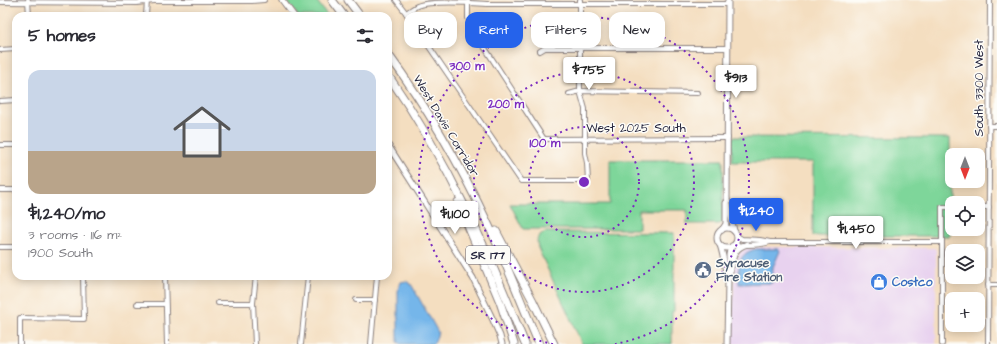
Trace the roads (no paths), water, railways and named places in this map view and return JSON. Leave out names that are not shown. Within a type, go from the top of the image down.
[{"type":"highway","points":[[332,0],[341,12]]},
{"type":"highway","points":[[348,0],[357,12]]},
{"type":"highway","name":"West Davis Corridor","points":[[392,60],[432,120],[459,166],[489,226],[539,344]]},
{"type":"highway","name":"West Davis Corridor","points":[[392,81],[414,115],[466,207],[525,344]]},
{"type":"highway","points":[[459,166],[469,181],[513,263],[554,344]]},
{"type":"highway","points":[[445,168],[500,302],[514,344]]},
{"type":"street","points":[[0,2],[264,0]]},
{"type":"street","points":[[282,0],[291,12]]},
{"type":"street","points":[[396,0],[405,12]]},
{"type":"street","name":"South 3300 West","points":[[988,344],[990,0]]},
{"type":"street","points":[[28,1],[29,12]]},
{"type":"street","points":[[146,12],[147,1]]},
{"type":"street","points":[[407,12],[417,5],[430,2],[468,2],[489,4],[580,2],[728,2],[728,138],[726,224],[718,235],[728,279]]},
{"type":"street","name":"West 2025 South","points":[[468,2],[468,18],[472,28],[544,139],[728,138]]},
{"type":"street","points":[[430,48],[521,181],[588,181],[587,164],[584,153],[585,109],[580,91],[580,48]]},
{"type":"street","points":[[540,51],[545,48]]},
{"type":"street","points":[[601,48],[728,48]]},
{"type":"street","points":[[0,50],[12,49]]},
{"type":"street","points":[[569,94],[580,91],[698,93]]},
{"type":"street","points":[[0,101],[12,100]]},
{"type":"street","points":[[989,126],[997,126]]},
{"type":"street","points":[[0,145],[12,145]]},
{"type":"street","points":[[392,151],[473,278],[500,336],[502,344]]},
{"type":"street","points":[[0,190],[12,190]]},
{"type":"street","points":[[727,198],[734,231],[737,236],[742,239],[770,242],[942,242]]},
{"type":"street","points":[[942,344],[942,207],[945,207]]},
{"type":"street","points":[[722,230],[728,228],[734,231]]},
{"type":"street","points":[[730,272],[730,250],[736,242],[737,236]]},
{"type":"street","points":[[720,244],[727,248],[732,246],[764,244],[770,242]]},
{"type":"street","points":[[728,344],[728,279],[734,254],[740,247],[747,244]]},
{"type":"street","points":[[0,247],[12,247]]},
{"type":"street","points":[[20,344],[20,318],[84,318],[83,280]]},
{"type":"street","points":[[165,280],[166,344]]},
{"type":"street","points":[[255,344],[253,303],[256,280]]},
{"type":"street","points":[[301,344],[308,280]]},
{"type":"street","points":[[372,344],[377,280]]},
{"type":"street","points":[[988,285],[997,285]]},
{"type":"street","points":[[356,300],[375,300]]},
{"type":"street","points":[[218,303],[253,303]]},
{"type":"street","points":[[137,304],[165,304]]},
{"type":"water","points":[[756,249],[778,249],[780,251],[773,267],[772,283],[739,284],[740,262],[745,254]]},
{"type":"water","points":[[406,281],[411,284],[438,332],[433,344],[401,344],[398,342],[398,289],[401,282]]},
{"type":"place","name":"Syracuse Fire Station","points":[[703,270]]},
{"type":"place","name":"Costco","points":[[879,282]]}]
